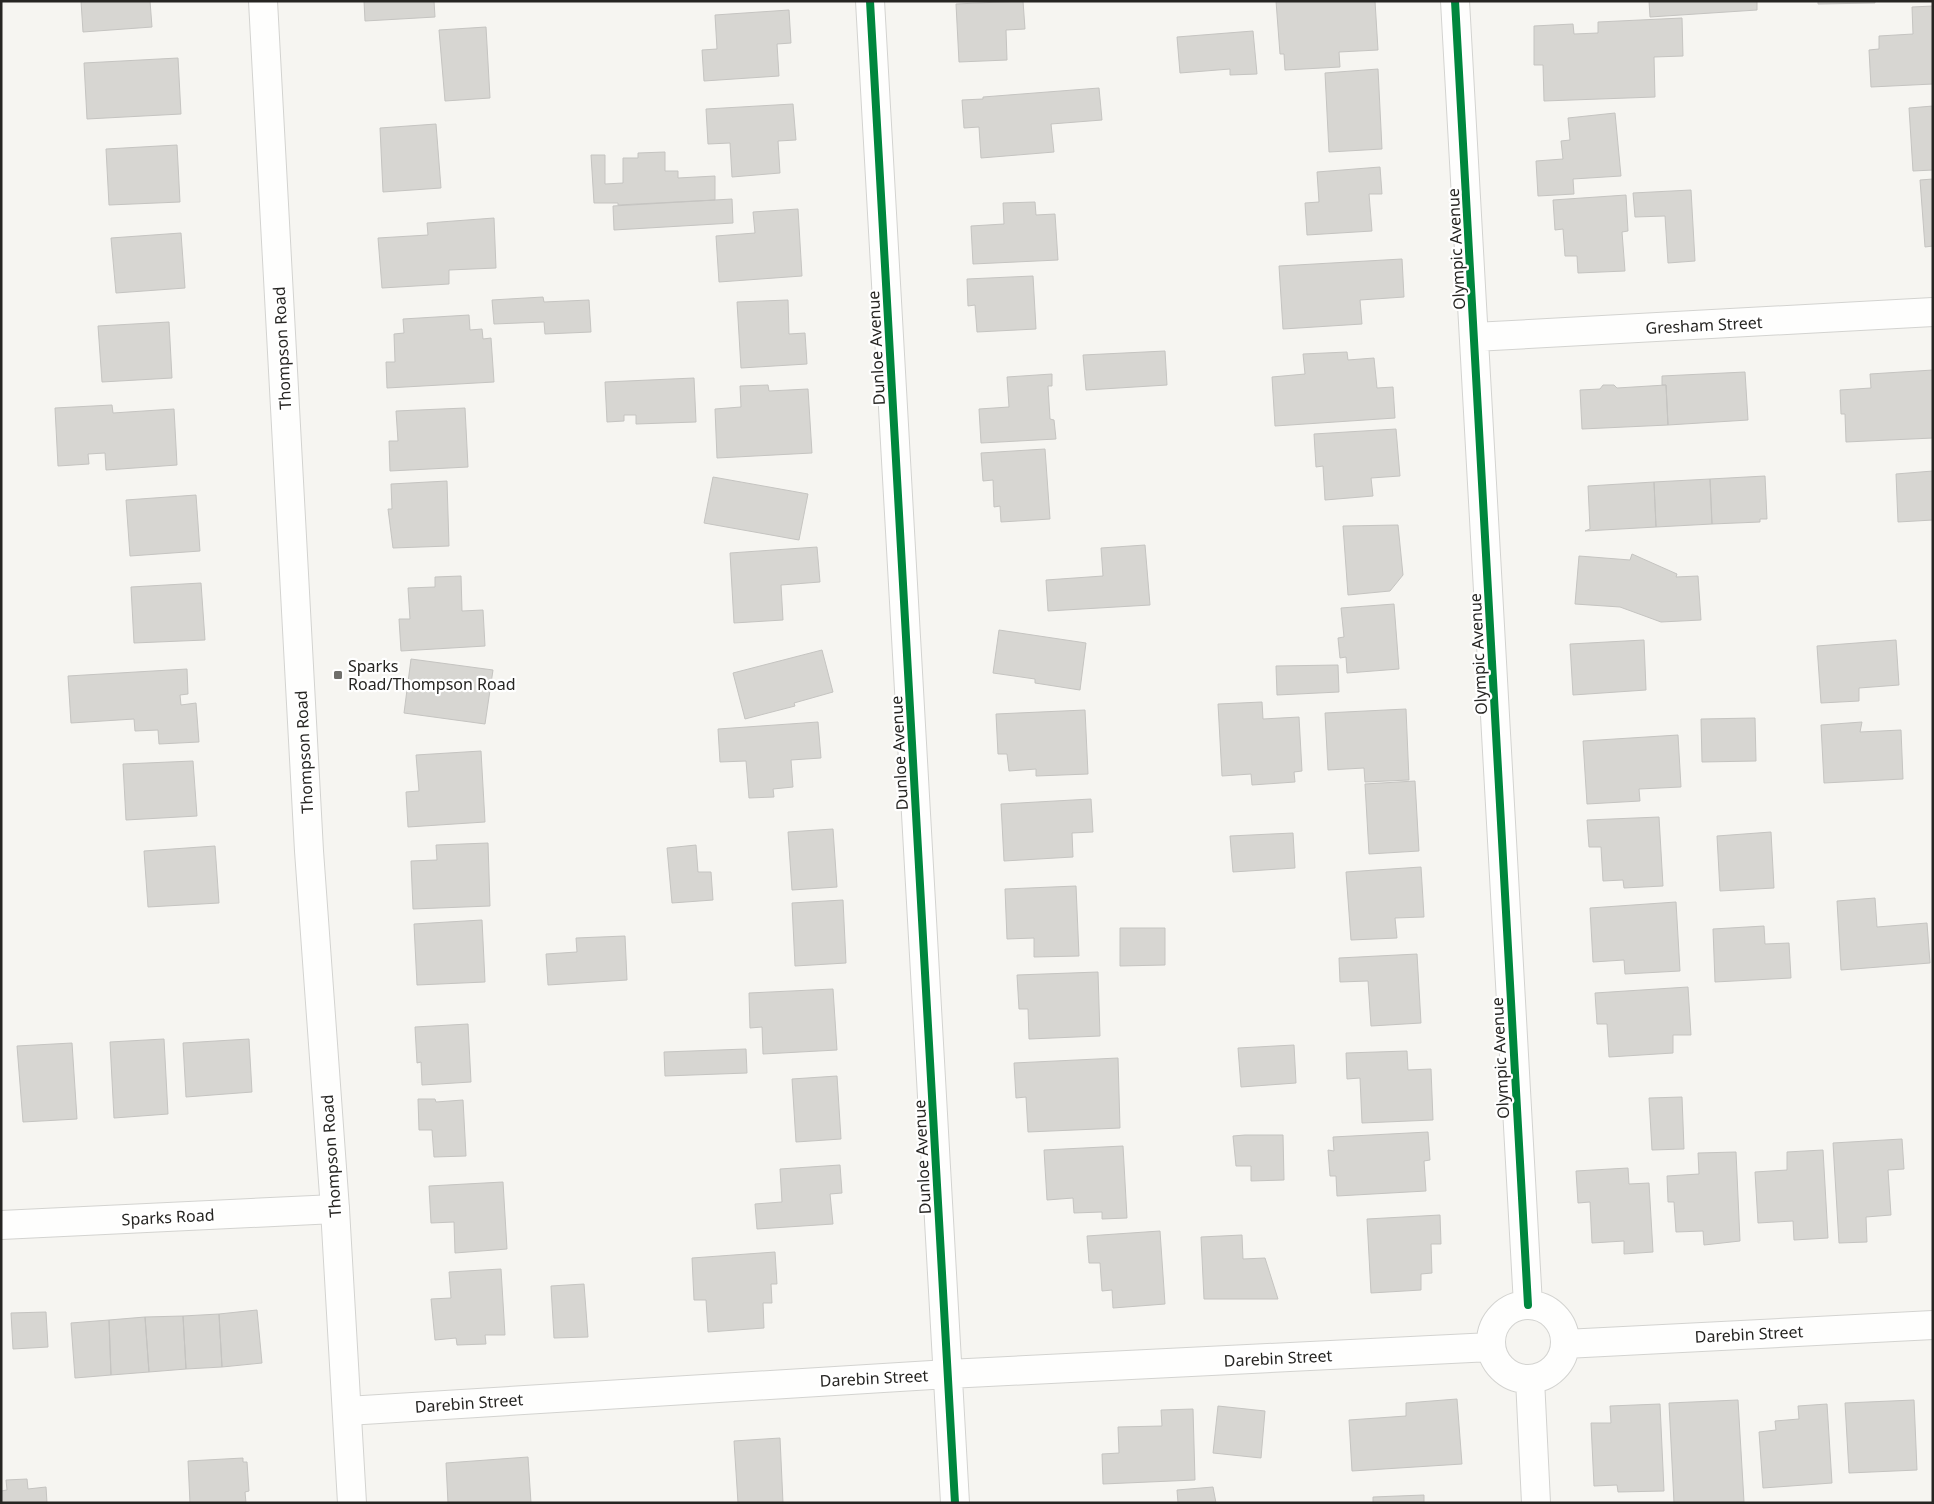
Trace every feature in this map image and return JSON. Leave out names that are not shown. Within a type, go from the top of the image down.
[{"type":"street","name":"Thompson Road","points":[[263,1],[309,851],[335,1209],[352,1503]]},
{"type":"street","name":"Dunloe Avenue","points":[[870,1],[955,1503]]},
{"type":"street","name":"Olympic Avenue","points":[[1455,1],[1528,1305]]},
{"type":"street","name":"Gresham Street","points":[[1474,337],[1933,312]]},
{"type":"street","name":"Sparks Road","points":[[1,1225],[335,1209]]},
{"type":"street","points":[[1528,1305],[1540,1307],[1559,1321],[1565,1344],[1558,1364],[1545,1375],[1530,1380],[1509,1374],[1500,1367],[1491,1347],[1491,1335],[1496,1323],[1504,1313],[1515,1307],[1528,1305]]},
{"type":"street","name":"Darebin Street","points":[[1565,1344],[1933,1325]]},
{"type":"street","name":"Darebin Street","points":[[347,1410],[948,1374],[1491,1347]]},
{"type":"street","points":[[1530,1380],[1536,1503]]},
{"type":"building","points":[[81,1],[150,1],[152,27],[83,32]]},
{"type":"building","points":[[364,1],[434,1],[435,17],[365,21]]},
{"type":"building","points":[[1023,1],[1025,29],[1006,30],[1007,60],[959,62],[956,4]]},
{"type":"building","points":[[1276,1],[1375,1],[1378,50],[1339,52],[1340,67],[1285,70],[1284,54],[1280,54]]},
{"type":"building","points":[[1649,1],[1757,1],[1757,10],[1650,17]]},
{"type":"building","points":[[1818,1],[1875,1],[1875,3],[1818,4]]},
{"type":"building","points":[[1933,6],[1933,84],[1871,87],[1869,50],[1879,49],[1879,36],[1913,34],[1912,7]]},
{"type":"building","points":[[789,10],[791,43],[777,44],[779,76],[704,81],[702,50],[717,49],[715,15]]},
{"type":"building","points":[[1682,18],[1683,56],[1654,57],[1655,97],[1544,101],[1543,65],[1534,65],[1534,26],[1573,24],[1574,34],[1598,33],[1598,22]]},
{"type":"building","points":[[486,27],[490,98],[445,101],[439,30]]},
{"type":"building","points":[[1253,31],[1257,74],[1230,75],[1230,69],[1180,73],[1177,37]]},
{"type":"building","points":[[178,58],[181,114],[87,119],[84,63]]},
{"type":"building","points":[[1378,69],[1382,149],[1329,152],[1325,73]]},
{"type":"building","points":[[1099,88],[1102,120],[1051,124],[1054,152],[981,158],[979,127],[964,128],[962,100]]},
{"type":"building","points":[[793,104],[796,140],[778,141],[780,173],[732,177],[730,143],[708,144],[706,109]]},
{"type":"building","points":[[1933,106],[1933,170],[1913,171],[1909,108]]},
{"type":"building","points":[[1615,113],[1621,176],[1573,179],[1574,194],[1538,196],[1536,161],[1563,159],[1561,141],[1570,140],[1568,118]]},
{"type":"building","points":[[436,124],[441,188],[383,192],[380,128]]},
{"type":"building","points":[[177,145],[180,202],[109,205],[106,149]]},
{"type":"building","points":[[665,152],[665,171],[678,171],[678,178],[715,176],[715,200],[618,205],[618,203],[594,203],[591,155],[605,155],[605,184],[623,183],[623,158],[638,158],[638,153]]},
{"type":"building","points":[[1380,167],[1382,194],[1369,194],[1372,231],[1307,235],[1305,203],[1319,202],[1317,172]]},
{"type":"building","points":[[1933,179],[1933,246],[1925,247],[1920,180]]},
{"type":"building","points":[[1691,190],[1695,261],[1668,263],[1665,216],[1635,217],[1633,193]]},
{"type":"building","points":[[1626,195],[1628,231],[1622,232],[1625,271],[1578,273],[1577,256],[1565,256],[1563,229],[1555,230],[1553,200]]},
{"type":"building","points":[[732,199],[733,223],[614,230],[613,206]]},
{"type":"building","points":[[1035,202],[1036,215],[1055,214],[1058,260],[973,264],[971,226],[1004,224],[1003,203]]},
{"type":"building","points":[[798,209],[802,276],[719,282],[716,236],[755,233],[753,212]]},
{"type":"building","points":[[494,218],[496,268],[449,270],[449,284],[382,288],[378,238],[428,235],[427,223]]},
{"type":"building","points":[[181,233],[185,288],[116,293],[111,238]]},
{"type":"building","points":[[1402,259],[1404,297],[1360,300],[1362,324],[1283,329],[1279,266]]},
{"type":"building","points":[[1033,276],[1036,329],[977,332],[975,305],[968,306],[967,279]]},
{"type":"building","points":[[543,297],[544,302],[589,300],[591,332],[545,334],[544,322],[494,324],[492,300]]},
{"type":"building","points":[[788,300],[789,334],[805,333],[807,364],[741,368],[737,302]]},
{"type":"building","points":[[469,315],[470,330],[482,329],[483,339],[491,338],[494,382],[387,388],[386,362],[395,362],[394,334],[404,333],[403,319]]},
{"type":"building","points":[[169,322],[172,378],[102,382],[98,326]]},
{"type":"building","points":[[1165,351],[1167,385],[1086,390],[1083,355]]},
{"type":"building","points":[[1347,352],[1348,360],[1374,358],[1377,388],[1393,387],[1395,418],[1275,426],[1272,377],[1305,374],[1303,354]]},
{"type":"building","points":[[1933,370],[1933,438],[1846,442],[1845,414],[1841,414],[1840,390],[1871,388],[1870,374]]},
{"type":"building","points":[[1745,372],[1748,420],[1668,425],[1666,385],[1662,385],[1662,376]]},
{"type":"building","points":[[1052,374],[1052,386],[1048,386],[1050,419],[1054,420],[1056,439],[981,443],[979,409],[1009,407],[1007,377]]},
{"type":"building","points":[[694,378],[696,422],[636,424],[636,415],[624,415],[624,421],[607,422],[605,382]]},
{"type":"building","points":[[768,385],[769,391],[808,389],[812,453],[717,458],[715,409],[741,407],[740,386]]},
{"type":"building","points":[[1603,385],[1614,385],[1617,388],[1666,385],[1668,425],[1582,429],[1580,390],[1600,389]]},
{"type":"building","points":[[112,405],[113,413],[174,409],[177,465],[106,470],[105,453],[88,454],[89,464],[58,466],[55,408]]},
{"type":"building","points":[[465,408],[468,467],[390,471],[389,441],[398,441],[396,411]]},
{"type":"building","points":[[1396,429],[1400,476],[1371,478],[1373,496],[1325,500],[1323,466],[1316,467],[1314,434]]},
{"type":"building","points":[[1045,449],[1050,519],[1001,522],[1000,506],[994,507],[993,480],[983,481],[981,453]]},
{"type":"building","points":[[1933,471],[1933,520],[1898,522],[1896,474]]},
{"type":"building","points":[[1765,476],[1767,519],[1760,519],[1760,522],[1712,524],[1710,479]]},
{"type":"building","points":[[713,477],[808,494],[799,540],[704,523]]},
{"type":"building","points":[[1710,479],[1712,524],[1656,527],[1654,482]]},
{"type":"building","points":[[447,481],[449,546],[393,548],[388,509],[392,509],[391,484]]},
{"type":"building","points":[[1654,482],[1656,527],[1585,531],[1590,529],[1588,486]]},
{"type":"building","points":[[196,495],[200,551],[130,556],[126,500]]},
{"type":"building","points":[[1398,525],[1403,575],[1390,591],[1348,595],[1343,526]]},
{"type":"building","points":[[1145,545],[1150,605],[1048,611],[1046,580],[1103,576],[1101,548]]},
{"type":"building","points":[[817,547],[820,582],[781,585],[783,620],[734,623],[730,553]]},
{"type":"building","points":[[1632,554],[1677,574],[1676,577],[1698,576],[1701,620],[1661,622],[1620,607],[1575,604],[1579,556],[1630,560]]},
{"type":"building","points":[[461,576],[462,611],[483,610],[485,646],[401,651],[399,619],[410,619],[408,588],[435,587],[435,577]]},
{"type":"building","points":[[201,583],[205,640],[134,643],[131,587]]},
{"type":"building","points":[[1394,604],[1399,669],[1347,673],[1346,657],[1340,658],[1338,638],[1344,637],[1341,608]]},
{"type":"building","points":[[999,630],[1086,643],[1080,690],[1035,683],[1035,679],[993,673]]},
{"type":"building","points":[[1644,640],[1646,690],[1573,695],[1570,644]]},
{"type":"building","points":[[1896,640],[1899,685],[1859,688],[1859,701],[1821,703],[1817,646]]},
{"type":"building","points":[[822,650],[833,692],[794,703],[795,706],[745,719],[733,673]]},
{"type":"building","points":[[411,659],[493,670],[485,724],[404,713]]},
{"type":"building","points":[[1338,665],[1339,692],[1277,695],[1276,666]]},
{"type":"building","points":[[187,669],[188,694],[180,695],[181,705],[196,703],[199,742],[159,744],[158,730],[135,731],[134,719],[71,723],[68,676]]},
{"type":"building","points":[[1262,702],[1263,719],[1299,717],[1302,771],[1294,772],[1295,782],[1252,785],[1251,774],[1222,776],[1218,704]]},
{"type":"building","points":[[1406,709],[1409,780],[1365,782],[1364,768],[1328,770],[1325,713]]},
{"type":"building","points":[[1085,710],[1088,774],[1036,776],[1036,769],[1009,771],[1007,754],[998,754],[996,714]]},
{"type":"building","points":[[1755,718],[1756,761],[1702,762],[1701,719]]},
{"type":"building","points":[[818,722],[821,758],[791,760],[793,787],[773,789],[774,797],[749,798],[746,761],[720,762],[718,729]]},
{"type":"building","points":[[1862,722],[1860,732],[1901,730],[1903,779],[1824,783],[1821,725]]},
{"type":"building","points":[[1678,735],[1681,787],[1639,789],[1640,801],[1587,804],[1583,741]]},
{"type":"building","points":[[481,751],[485,822],[408,827],[406,792],[419,791],[416,755]]},
{"type":"building","points":[[193,761],[197,816],[126,820],[123,764]]},
{"type":"building","points":[[1415,781],[1419,851],[1369,854],[1365,784]]},
{"type":"building","points":[[1091,799],[1093,832],[1072,833],[1073,857],[1004,861],[1001,804]]},
{"type":"building","points":[[1659,817],[1663,886],[1624,888],[1623,880],[1603,881],[1601,847],[1589,847],[1587,820]]},
{"type":"building","points":[[833,829],[837,887],[792,890],[788,832]]},
{"type":"building","points":[[1771,832],[1774,888],[1720,891],[1717,836]]},
{"type":"building","points":[[1293,833],[1295,868],[1233,872],[1230,836]]},
{"type":"building","points":[[488,843],[490,906],[413,909],[411,861],[437,860],[436,845]]},
{"type":"building","points":[[696,845],[698,872],[711,872],[713,900],[672,903],[667,848]]},
{"type":"building","points":[[215,846],[219,903],[148,907],[144,851]]},
{"type":"building","points":[[1421,867],[1424,917],[1395,918],[1397,938],[1351,940],[1346,872]]},
{"type":"building","points":[[1076,886],[1079,956],[1034,957],[1034,938],[1007,939],[1005,889]]},
{"type":"building","points":[[1875,898],[1877,927],[1927,923],[1930,963],[1841,970],[1837,901]]},
{"type":"building","points":[[843,900],[846,963],[795,966],[792,903]]},
{"type":"building","points":[[1676,902],[1680,971],[1625,974],[1624,960],[1593,962],[1590,908]]},
{"type":"building","points":[[482,920],[485,982],[417,985],[414,924]]},
{"type":"building","points":[[1764,926],[1765,944],[1789,943],[1791,978],[1715,982],[1713,929]]},
{"type":"building","points":[[1120,928],[1165,928],[1165,965],[1120,966]]},
{"type":"building","points":[[625,936],[627,980],[548,985],[546,954],[577,952],[576,938]]},
{"type":"building","points":[[1417,954],[1421,1023],[1371,1026],[1368,981],[1340,982],[1339,958]]},
{"type":"building","points":[[1098,972],[1100,1036],[1029,1039],[1028,1009],[1019,1009],[1017,975]]},
{"type":"building","points":[[1688,987],[1691,1035],[1673,1035],[1673,1053],[1609,1057],[1607,1024],[1597,1024],[1595,993]]},
{"type":"building","points":[[833,989],[837,1050],[763,1054],[762,1027],[750,1028],[749,993]]},
{"type":"building","points":[[468,1024],[471,1082],[422,1085],[421,1062],[417,1063],[415,1027]]},
{"type":"building","points":[[164,1039],[168,1114],[114,1118],[110,1042]]},
{"type":"building","points":[[249,1039],[252,1092],[186,1097],[183,1043]]},
{"type":"building","points":[[72,1043],[77,1119],[23,1122],[17,1046]]},
{"type":"building","points":[[1294,1045],[1296,1083],[1241,1087],[1238,1048]]},
{"type":"building","points":[[746,1049],[747,1073],[665,1076],[664,1052]]},
{"type":"building","points":[[1407,1051],[1408,1070],[1431,1069],[1433,1120],[1362,1123],[1360,1078],[1347,1079],[1346,1053]]},
{"type":"building","points":[[1118,1058],[1120,1128],[1028,1132],[1026,1097],[1016,1098],[1014,1063]]},
{"type":"building","points":[[837,1076],[841,1139],[796,1142],[792,1079]]},
{"type":"building","points":[[1682,1097],[1684,1149],[1652,1150],[1649,1098]]},
{"type":"building","points":[[418,1099],[435,1099],[436,1102],[463,1100],[466,1156],[434,1157],[432,1130],[419,1130]]},
{"type":"building","points":[[1428,1132],[1430,1160],[1424,1161],[1426,1191],[1337,1196],[1336,1176],[1330,1176],[1328,1150],[1334,1151],[1333,1137]]},
{"type":"building","points":[[1283,1135],[1284,1180],[1251,1181],[1251,1166],[1236,1166],[1233,1136]]},
{"type":"building","points":[[1902,1139],[1904,1169],[1888,1170],[1891,1215],[1866,1217],[1867,1242],[1839,1243],[1833,1143]]},
{"type":"building","points":[[1123,1146],[1127,1218],[1102,1219],[1102,1212],[1074,1213],[1073,1198],[1047,1200],[1044,1150]]},
{"type":"building","points":[[1823,1150],[1828,1238],[1794,1240],[1793,1221],[1758,1223],[1755,1172],[1787,1170],[1787,1152]]},
{"type":"building","points":[[1736,1152],[1740,1241],[1704,1245],[1703,1231],[1676,1232],[1674,1202],[1668,1202],[1667,1176],[1699,1174],[1698,1153]]},
{"type":"building","points":[[840,1165],[842,1193],[830,1194],[833,1224],[757,1229],[755,1204],[782,1202],[780,1169]]},
{"type":"building","points":[[1628,1168],[1629,1184],[1649,1183],[1653,1252],[1624,1254],[1624,1241],[1592,1243],[1590,1202],[1578,1203],[1576,1171]]},
{"type":"building","points":[[503,1182],[507,1249],[455,1253],[454,1222],[431,1223],[429,1186]]},
{"type":"building","points":[[1440,1215],[1441,1244],[1431,1244],[1432,1273],[1421,1274],[1421,1290],[1371,1293],[1367,1219]]},
{"type":"building","points":[[1160,1231],[1165,1304],[1113,1308],[1112,1290],[1102,1291],[1100,1263],[1089,1263],[1087,1236]]},
{"type":"building","points":[[1242,1235],[1243,1259],[1265,1258],[1278,1299],[1204,1299],[1201,1237]]},
{"type":"building","points":[[775,1252],[777,1284],[771,1284],[772,1303],[763,1303],[764,1328],[708,1332],[706,1300],[694,1300],[692,1258]]},
{"type":"building","points":[[501,1269],[505,1335],[485,1335],[486,1344],[457,1345],[456,1338],[435,1340],[431,1299],[451,1298],[449,1272]]},
{"type":"building","points":[[584,1284],[588,1337],[554,1338],[551,1286]]},
{"type":"building","points":[[257,1310],[262,1363],[222,1367],[219,1314]]},
{"type":"building","points":[[46,1312],[48,1347],[13,1349],[11,1313]]},
{"type":"building","points":[[219,1314],[222,1367],[186,1369],[183,1316]]},
{"type":"building","points":[[183,1316],[186,1369],[149,1372],[145,1317]]},
{"type":"building","points":[[145,1317],[149,1372],[111,1375],[109,1320]]},
{"type":"building","points":[[109,1320],[111,1375],[75,1378],[71,1323]]},
{"type":"building","points":[[1457,1399],[1462,1464],[1352,1471],[1349,1420],[1406,1416],[1406,1403]]},
{"type":"building","points":[[1738,1400],[1744,1502],[1674,1503],[1669,1403]]},
{"type":"building","points":[[1914,1400],[1917,1470],[1849,1473],[1845,1403]]},
{"type":"building","points":[[1660,1404],[1664,1491],[1618,1492],[1617,1485],[1594,1486],[1591,1423],[1611,1423],[1610,1406]]},
{"type":"building","points":[[1827,1404],[1832,1483],[1763,1488],[1759,1432],[1776,1430],[1775,1421],[1799,1419],[1798,1406]]},
{"type":"building","points":[[1218,1406],[1265,1411],[1261,1458],[1213,1453]]},
{"type":"building","points":[[1193,1409],[1195,1480],[1103,1484],[1102,1454],[1119,1453],[1118,1427],[1162,1426],[1161,1410]]},
{"type":"building","points":[[780,1438],[783,1503],[738,1503],[734,1441]]},
{"type":"building","points":[[528,1457],[531,1503],[448,1503],[446,1463]]},
{"type":"building","points":[[243,1458],[243,1462],[247,1462],[249,1491],[245,1492],[246,1503],[190,1503],[188,1461]]},
{"type":"building","points":[[27,1479],[28,1489],[46,1487],[47,1503],[1,1503],[1,1491],[7,1490],[6,1480]]},
{"type":"building","points":[[1213,1487],[1216,1503],[1178,1503],[1177,1490]]},
{"type":"building","points":[[1424,1495],[1424,1503],[1373,1503],[1373,1497]]},
{"type":"cycle path","points":[[870,1],[955,1503]]},
{"type":"cycle path","points":[[1455,1],[1528,1305]]},
{"type":"place","name":"Sparks Road/Thompson Road","points":[[338,675]]}]
